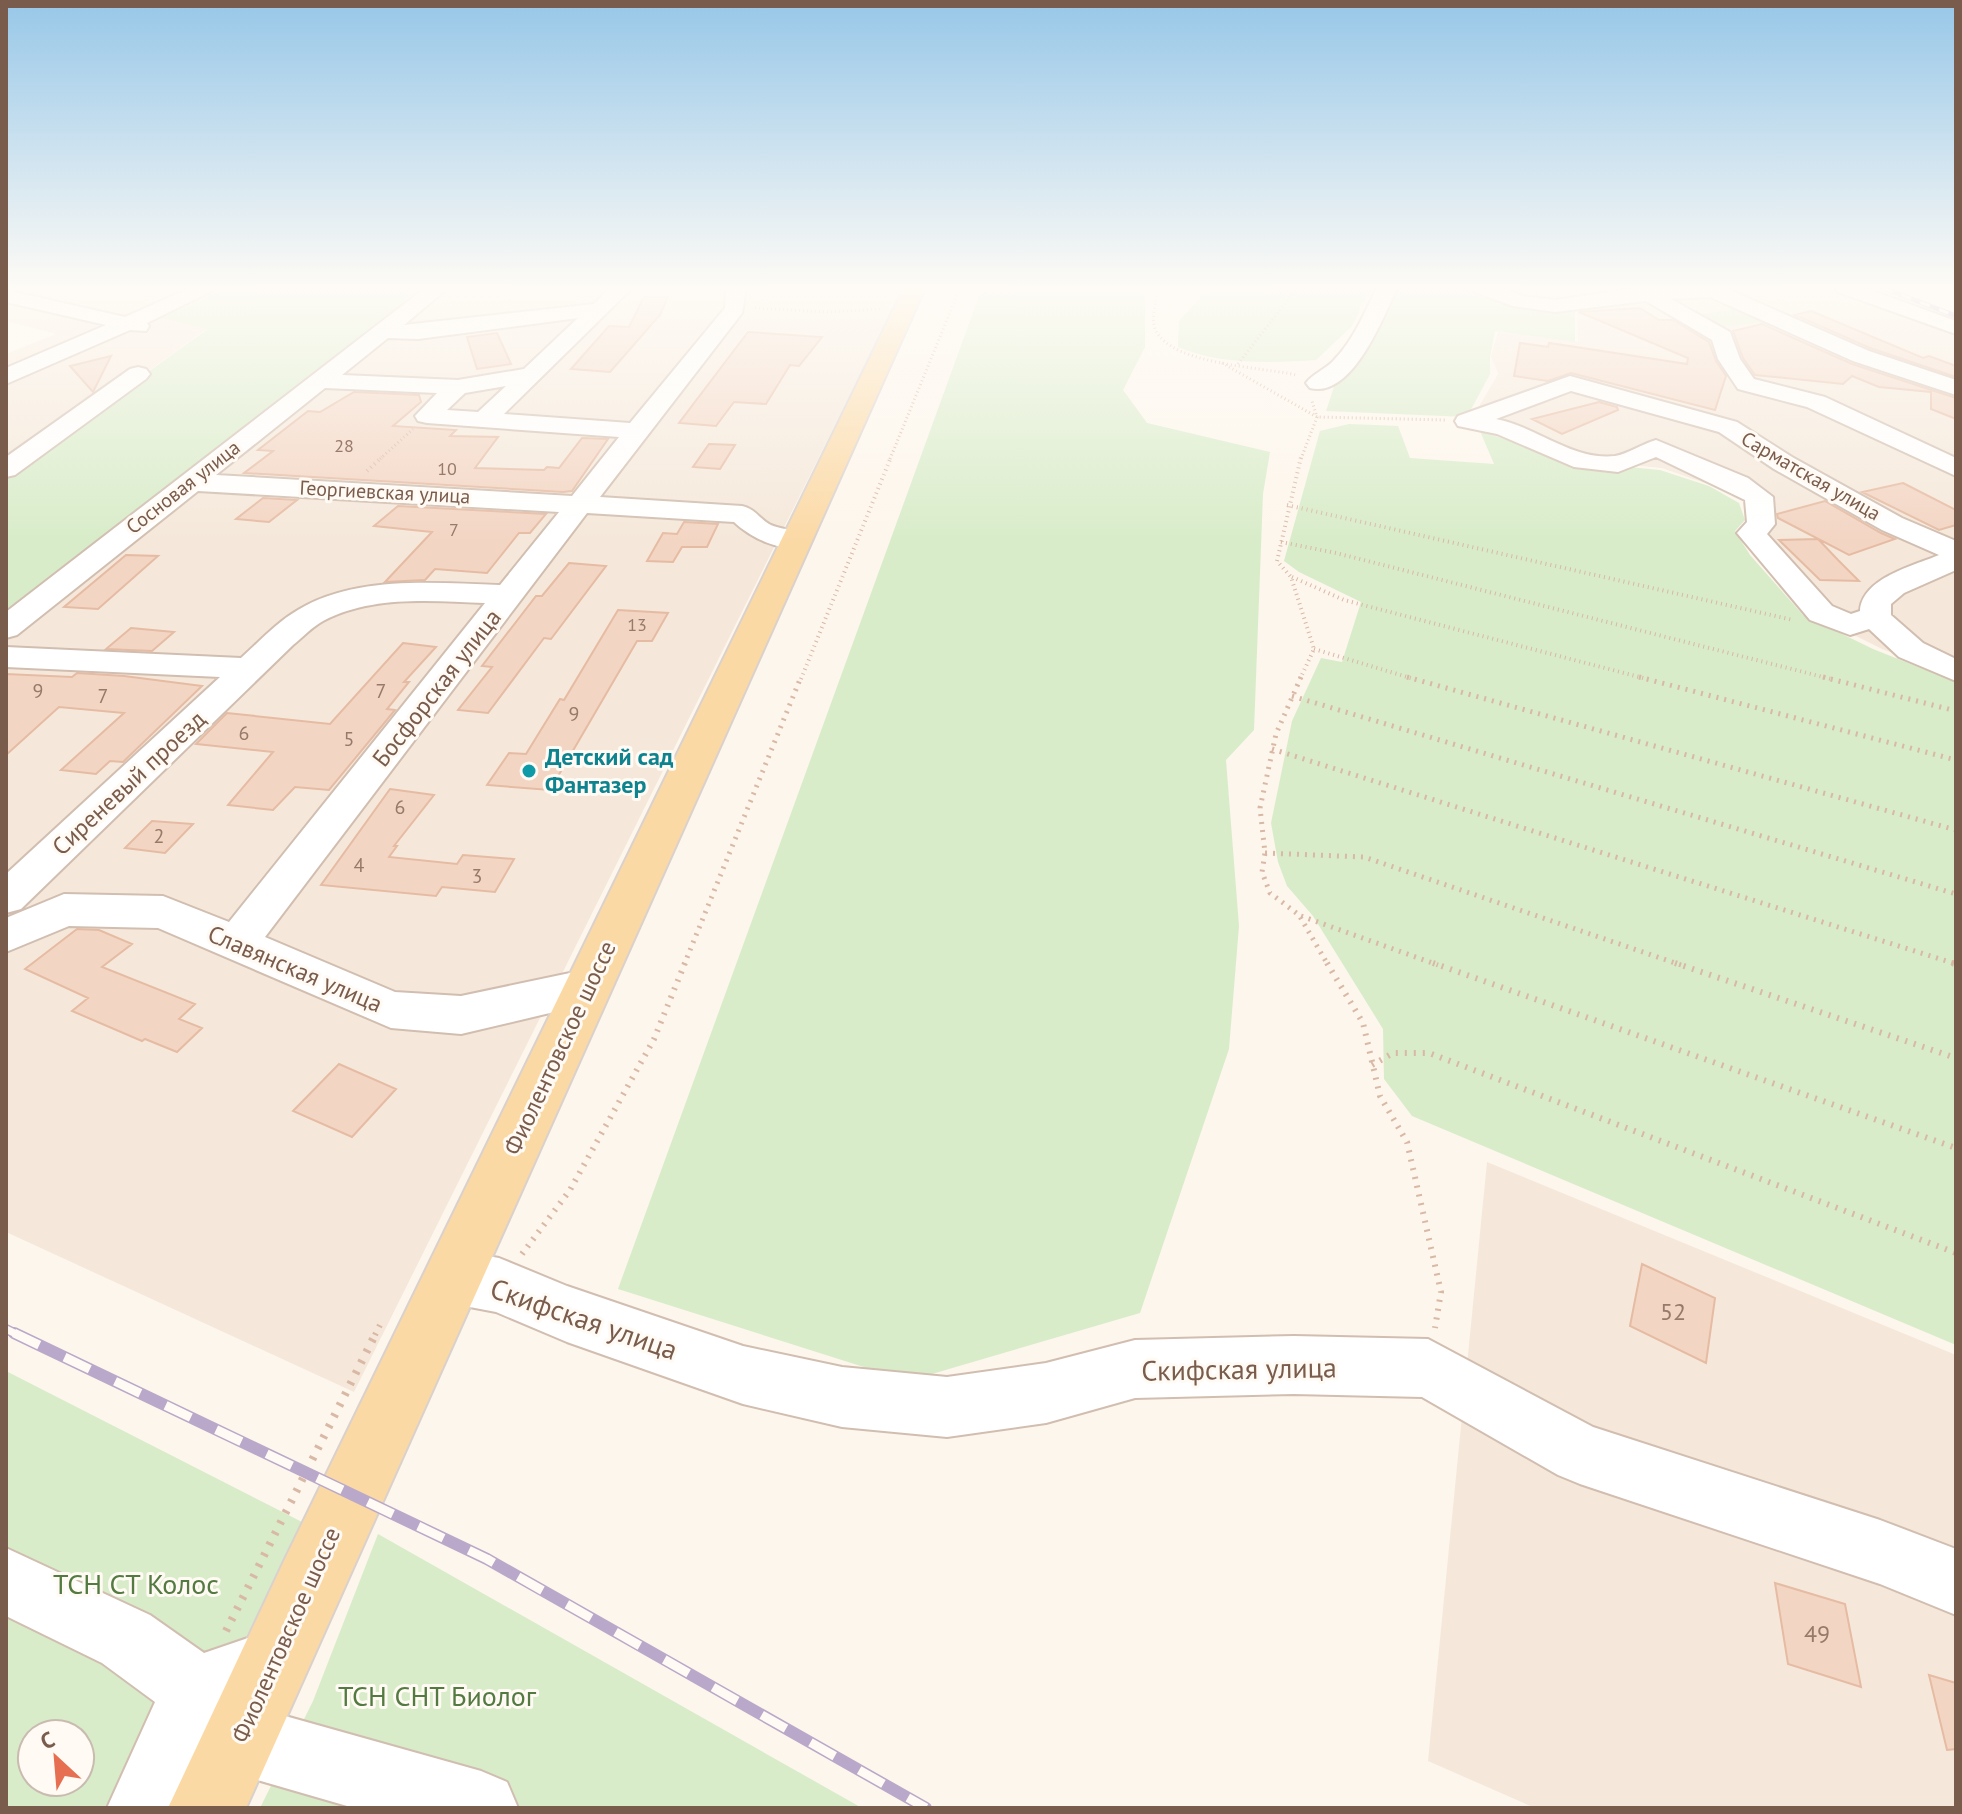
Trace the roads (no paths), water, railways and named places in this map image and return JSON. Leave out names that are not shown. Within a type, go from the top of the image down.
[{"type":"main road","name":"Фиолентовское шоссе","points":[[207,1808],[218,1714],[274,1663],[476,1281],[589,987],[875,373]]},
{"type":"street","name":"Сосновая улица","points":[[6,628],[328,373]]},
{"type":"street","points":[[484,420],[533,373]]},
{"type":"street","name":"Босфорская улица","points":[[236,944],[680,373]]},
{"type":"street","points":[[1318,383],[1336,373]]},
{"type":"street","points":[[1738,373],[1746,384],[1816,402],[1956,468]]},
{"type":"street","points":[[1910,373],[1956,388]]},
{"type":"street","points":[[6,469],[138,374],[94,379]]},
{"type":"street","points":[[317,381],[458,387],[531,375]]},
{"type":"street","name":"Сарматская улица","points":[[1656,448],[1618,464],[1574,459],[1504,428],[1467,421],[1570,383],[1728,427],[1783,463],[1892,524],[1956,552]]},
{"type":"street","points":[[6,388],[50,384]]},
{"type":"street","points":[[1656,448],[1703,427],[1728,427],[1729,404],[1746,384]]},
{"type":"street","points":[[458,387],[427,416],[637,431]]},
{"type":"street","points":[[1656,448],[1738,484],[1759,497],[1761,524],[1751,533],[1821,613],[1862,620],[1925,660],[1956,671]]},
{"type":"street","name":"Георгиевская улица","points":[[190,482],[742,514],[759,530],[796,541]]},
{"type":"street","points":[[1862,620],[1876,601],[1893,586],[1956,559]]},
{"type":"street","name":"Сиреневый проезд","points":[[6,898],[312,614],[349,602],[407,592],[510,595]]},
{"type":"street","points":[[6,657],[252,669]]},
{"type":"street","name":"Славянская улица","points":[[6,936],[64,910],[163,912],[391,1010],[461,1015],[589,987]]},
{"type":"street","name":"Скифская улица","points":[[476,1281],[743,1375],[842,1397],[947,1407],[1046,1393],[1135,1369],[1294,1365],[1428,1368],[1580,1453],[1880,1552],[1956,1582]]},
{"type":"street","points":[[6,1581],[126,1639],[218,1714],[481,1808]]},
{"type":"street","points":[[144,1808],[218,1714]]},
{"type":"railway","points":[[6,1329],[14,1333]]},
{"type":"railway","points":[[14,1333],[487,1559],[926,1808]]},
{"type":"railway","points":[[14,1333],[18,1335]]},
{"type":"place","name":"Детский сад Фантазер","points":[[529,771]]},
{"type":"park label","name":"ТСН СТ Колос","points":[[136,1584]]},
{"type":"park label","name":"ТСН СНТ Биолог","points":[[437,1696]]}]
